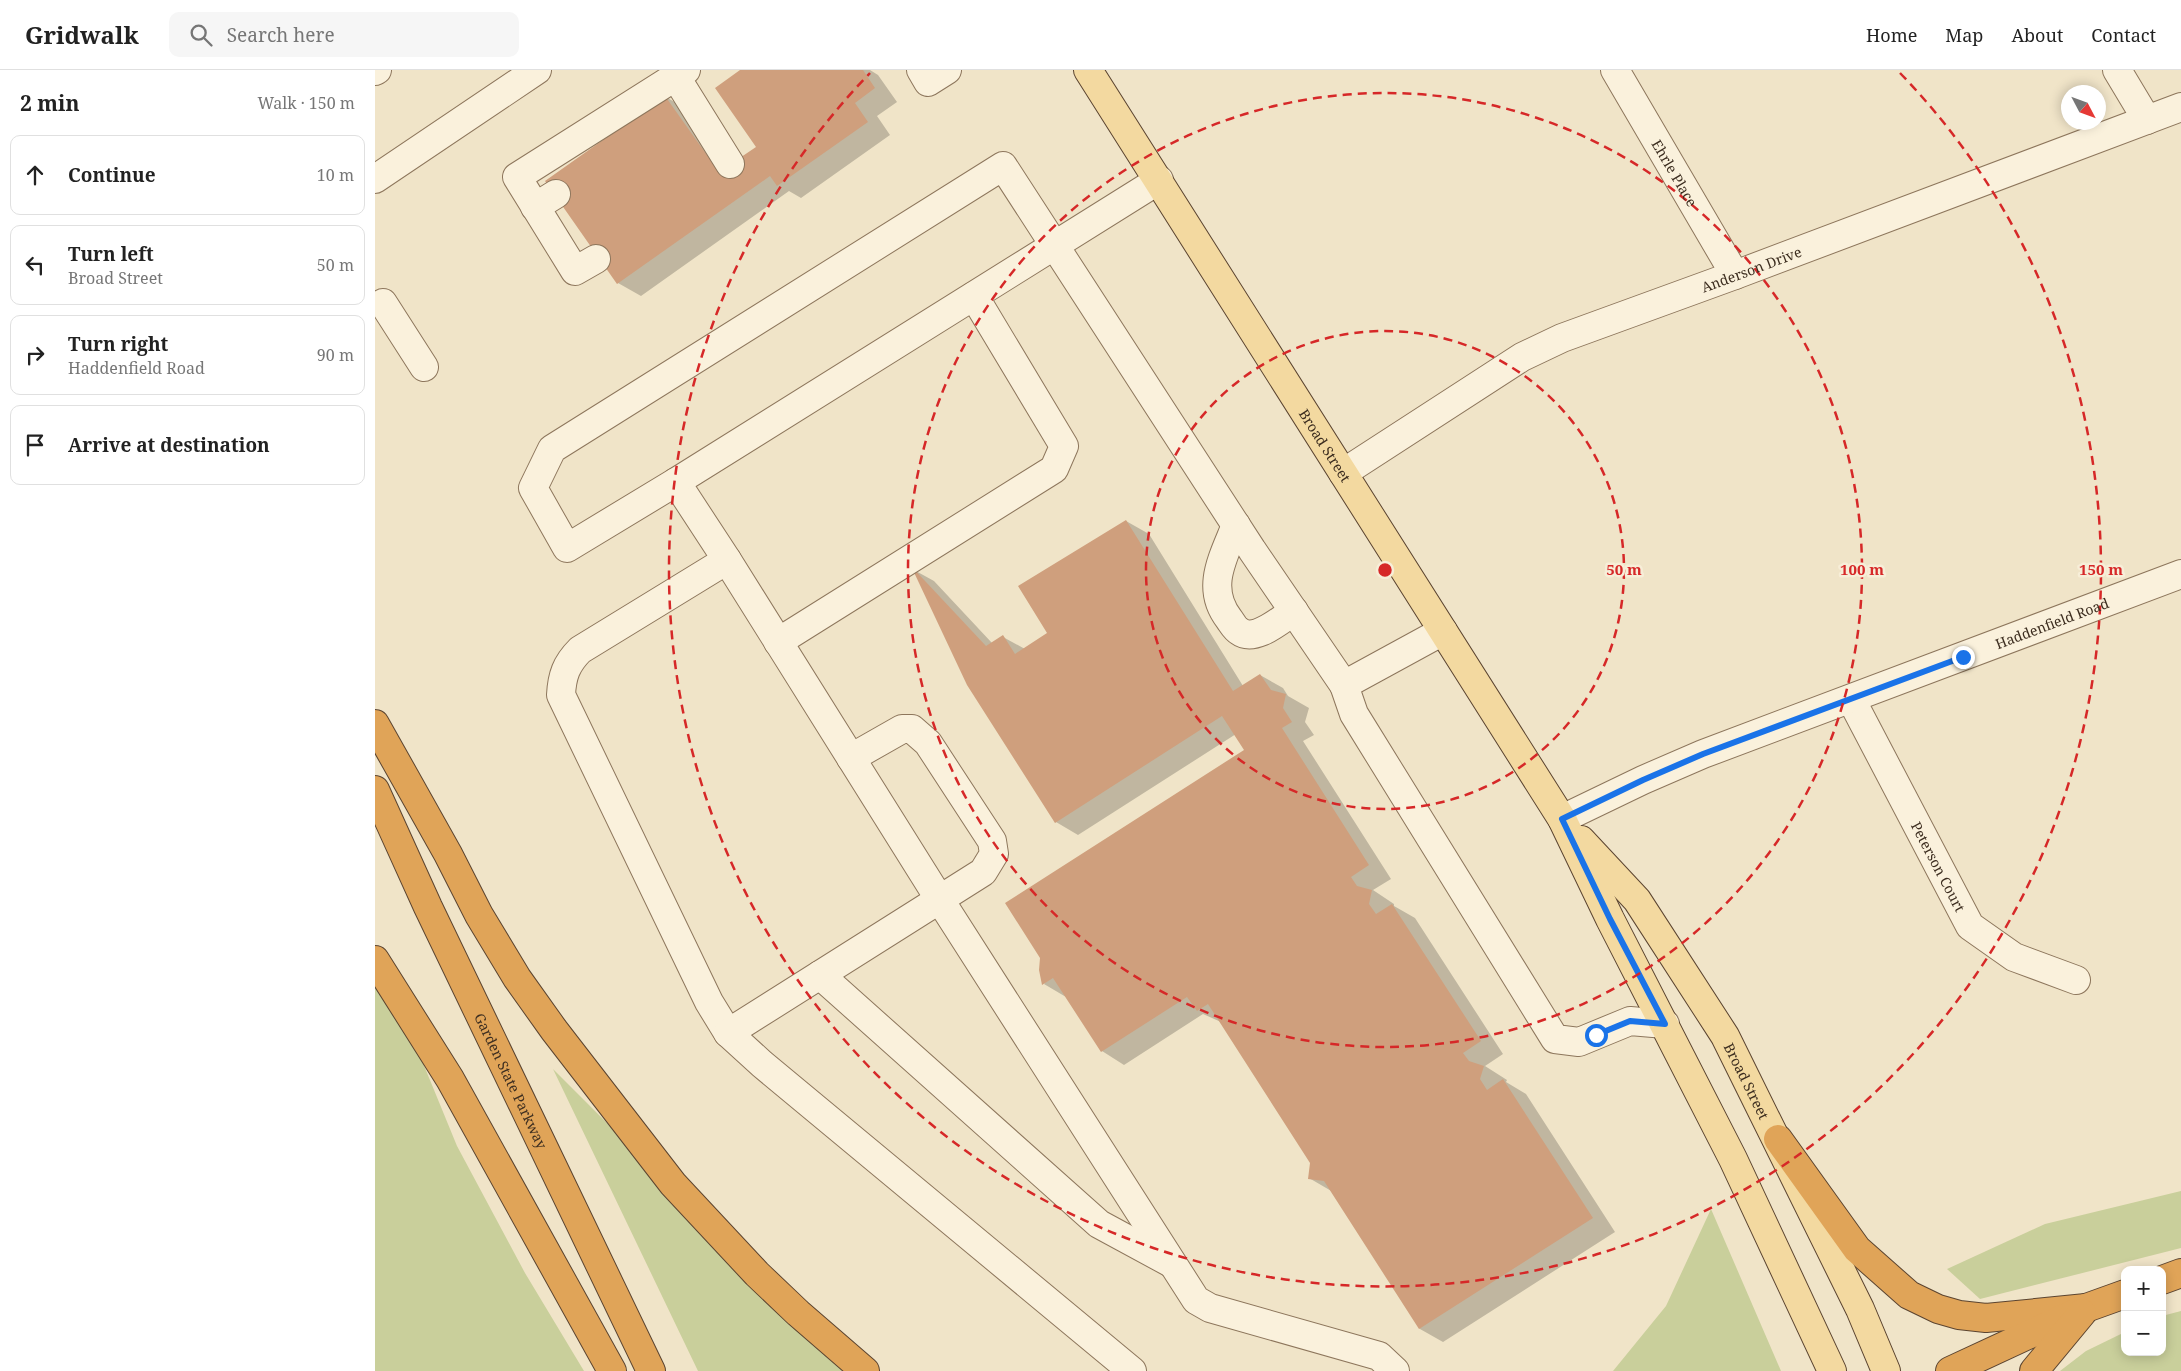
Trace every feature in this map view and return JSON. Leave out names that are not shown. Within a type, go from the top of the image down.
[{"type":"highway","points":[[375,724],[448,854],[479,915],[517,978],[554,1030],[679,1191],[757,1274],[797,1313],[865,1371]]},
{"type":"highway","name":"Garden State Parkway","points":[[375,790],[437,925],[651,1371]]},
{"type":"highway","points":[[375,960],[450,1079],[611,1371]]},
{"type":"highway","points":[[1778,1139],[1857,1249],[1909,1295],[1938,1309],[1959,1316],[1986,1318],[2086,1308]]},
{"type":"highway","points":[[2166,1278],[2181,1272]]},
{"type":"highway","points":[[1950,1371],[2086,1308],[2121,1295]]},
{"type":"highway","points":[[2035,1371],[2086,1308]]},
{"type":"main road","name":"Broad Street","points":[[1088,70],[1562,819],[1610,919],[1733,1159],[1832,1371]]},
{"type":"main road","name":"Broad Street","points":[[1562,819],[1637,900],[1725,1036],[1778,1139],[1860,1310],[1886,1371]]},
{"type":"street","points":[[375,179],[537,70]]},
{"type":"street","points":[[921,70],[928,82],[947,70]]},
{"type":"street","name":"Ehrle Place","points":[[1615,70],[1735,275]]},
{"type":"street","points":[[2117,70],[2147,120]]},
{"type":"street","points":[[586,265],[546,200],[517,177],[681,74],[730,164]]},
{"type":"street","name":"Anderson Drive","points":[[1343,473],[1522,357],[1562,338],[2181,107]]},
{"type":"street","points":[[1159,180],[1055,246],[676,482],[567,548],[533,488],[552,449],[1003,166],[1055,246],[1236,525],[1345,685],[1353,714],[1555,1039],[1579,1042],[1630,1021],[1665,1024]]},
{"type":"street","points":[[778,642],[1054,470],[1064,446],[974,296]]},
{"type":"street","points":[[383,303],[424,367]]},
{"type":"street","points":[[676,482],[1196,1300],[1210,1308],[1379,1356],[1395,1371]]},
{"type":"street","points":[[1236,525],[1221,562],[1215,591],[1221,609],[1238,631],[1247,635],[1262,631],[1294,611]]},
{"type":"street","points":[[727,560],[579,650],[569,661],[562,677],[561,695],[709,1002],[728,1033],[762,1064],[1132,1371]]},
{"type":"street","name":"Haddenfield Road","points":[[1562,819],[1643,780],[1703,754],[1851,700],[2181,574]]},
{"type":"street","points":[[1345,685],[1443,631]]},
{"type":"street","name":"Peterson Court","points":[[1851,700],[1970,926],[2014,957],[2076,980]]},
{"type":"street","points":[[728,1033],[983,872],[994,854],[992,841],[929,743],[912,729],[902,729],[851,758]]},
{"type":"street","points":[[820,975],[1099,1224],[1172,1264]]},
{"type":"green space","points":[[375,946],[457,1146],[525,1273],[584,1371],[375,1371]]},
{"type":"green space","points":[[553,1069],[615,1131],[678,1210],[751,1287],[850,1371],[698,1371]]},
{"type":"green space","points":[[2181,1191],[2181,1248],[1980,1299],[1947,1269],[2045,1224]]},
{"type":"green space","points":[[1711,1209],[1781,1371],[1613,1371],[1666,1306]]},
{"type":"green space","points":[[2181,1311],[2181,1371],[2060,1371],[2086,1351],[2121,1334],[2121,1356],[2166,1356],[2166,1315]]},
{"type":"building","points":[[740,70],[863,70],[875,88],[855,103],[868,122],[777,186],[770,176],[617,284],[545,181],[665,96],[719,172],[756,147],[715,88]]},
{"type":"building","points":[[1126,520],[1233,691],[1260,674],[1271,690],[1286,694],[1283,708],[1292,722],[1282,728],[1369,865],[1351,877],[1357,886],[1372,890],[1369,904],[1376,914],[1392,904],[1481,1041],[1463,1053],[1469,1061],[1484,1066],[1480,1079],[1487,1090],[1503,1079],[1593,1218],[1419,1329],[1324,1181],[1308,1179],[1310,1163],[1208,1004],[1197,1011],[1187,997],[1101,1052],[1053,978],[1042,985],[1039,970],[1040,958],[1005,903],[1244,750],[1222,716],[1055,823],[967,685],[911,566],[986,646],[1003,635],[1015,654],[1047,633],[1018,586]]},
{"type":"route","points":[[1596,1035],[1630,1021],[1665,1024],[1610,919],[1562,819],[1643,780],[1703,754],[1963,657]]}]
